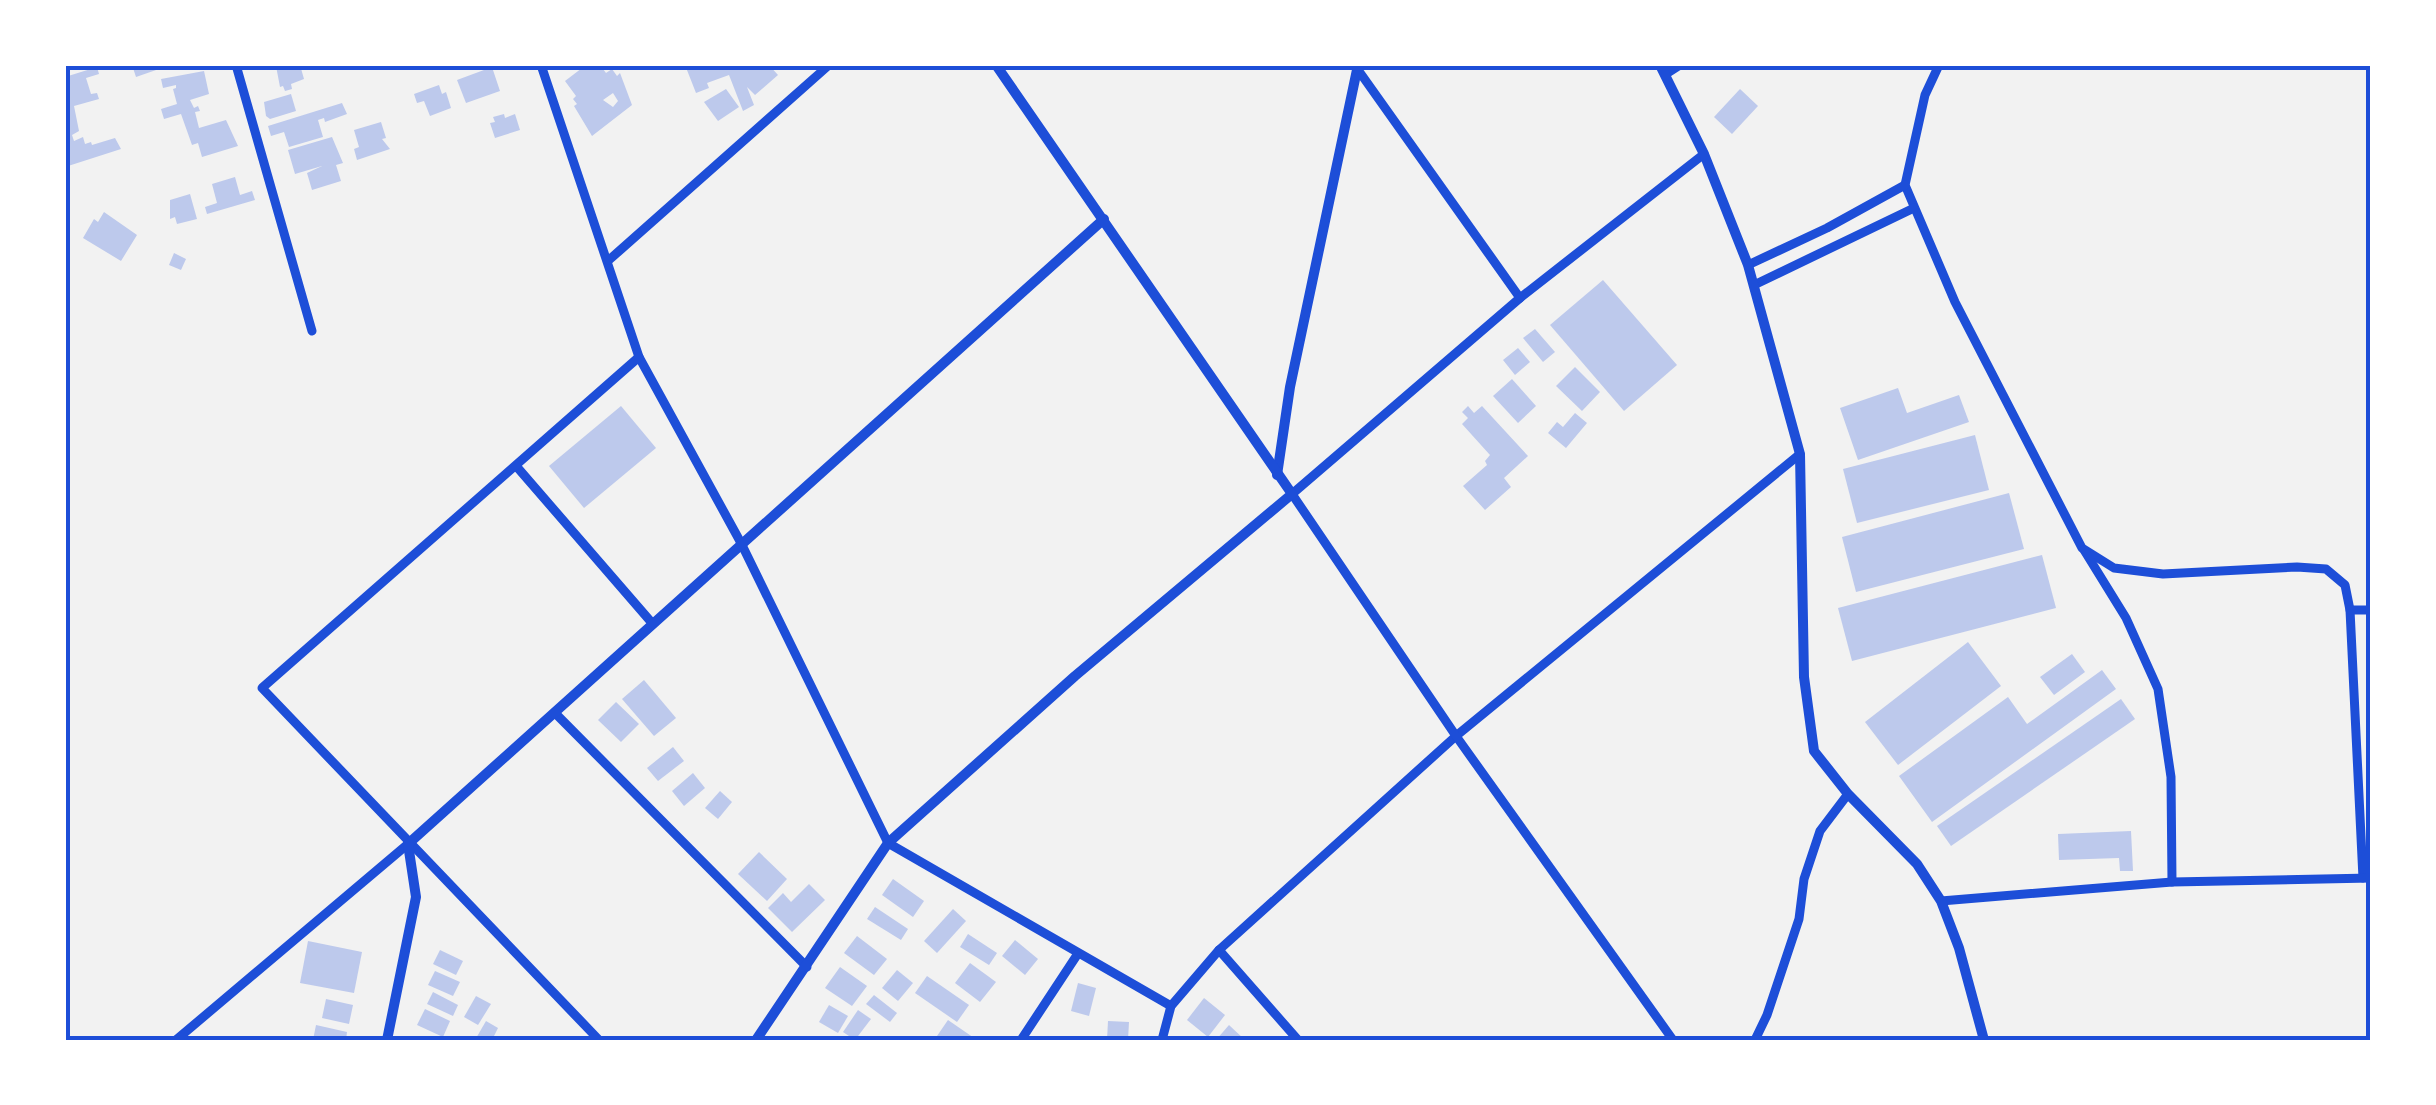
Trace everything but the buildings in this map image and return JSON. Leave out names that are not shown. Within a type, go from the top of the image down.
[{"type":"street","points":[[236,65],[312,331]]},
{"type":"street","points":[[541,65],[640,357],[741,543],[888,843],[1170,1006]]},
{"type":"street","points":[[608,260],[829,65]]},
{"type":"street","points":[[996,65],[1456,736],[1672,1040]]},
{"type":"street","points":[[1680,65],[1663,70],[1704,154],[1748,265],[1800,454],[1804,677],[1814,751],[1848,794],[1917,864],[1940,900],[1959,948],[1984,1040]]},
{"type":"street","points":[[1940,65],[1925,95],[1905,185],[1954,302],[2082,548],[2126,618],[2158,689],[2170,776],[2172,882]]},
{"type":"street","points":[[1278,474],[1290,387],[1356,66]]},
{"type":"street","points":[[1356,66],[1520,298]]},
{"type":"street","points":[[756,1040],[888,843],[1075,676],[1520,298],[1704,154]]},
{"type":"street","points":[[1748,265],[1905,185]]},
{"type":"street","points":[[1754,285],[1914,208]]},
{"type":"street","points":[[176,1040],[408,844],[1104,219]]},
{"type":"street","points":[[599,1040],[262,688],[640,357]]},
{"type":"street","points":[[1162,1040],[1170,1006],[1219,950],[1456,736],[1800,454]]},
{"type":"street","points":[[517,467],[652,623]]},
{"type":"street","points":[[1940,900],[2172,882],[2367,878],[2350,610],[2345,585],[2326,569],[2163,574],[2114,568],[2082,548]]},
{"type":"street","points":[[2350,610],[2371,610]]},
{"type":"street","points":[[554,713],[806,967]]},
{"type":"street","points":[[1754,1040],[1768,1016],[1799,919],[1804,879],[1820,831],[1848,794]]},
{"type":"street","points":[[388,1040],[416,898],[408,844]]},
{"type":"street","points":[[1219,950],[1298,1040]]},
{"type":"street","points":[[1020,1040],[1077,955]]}]
